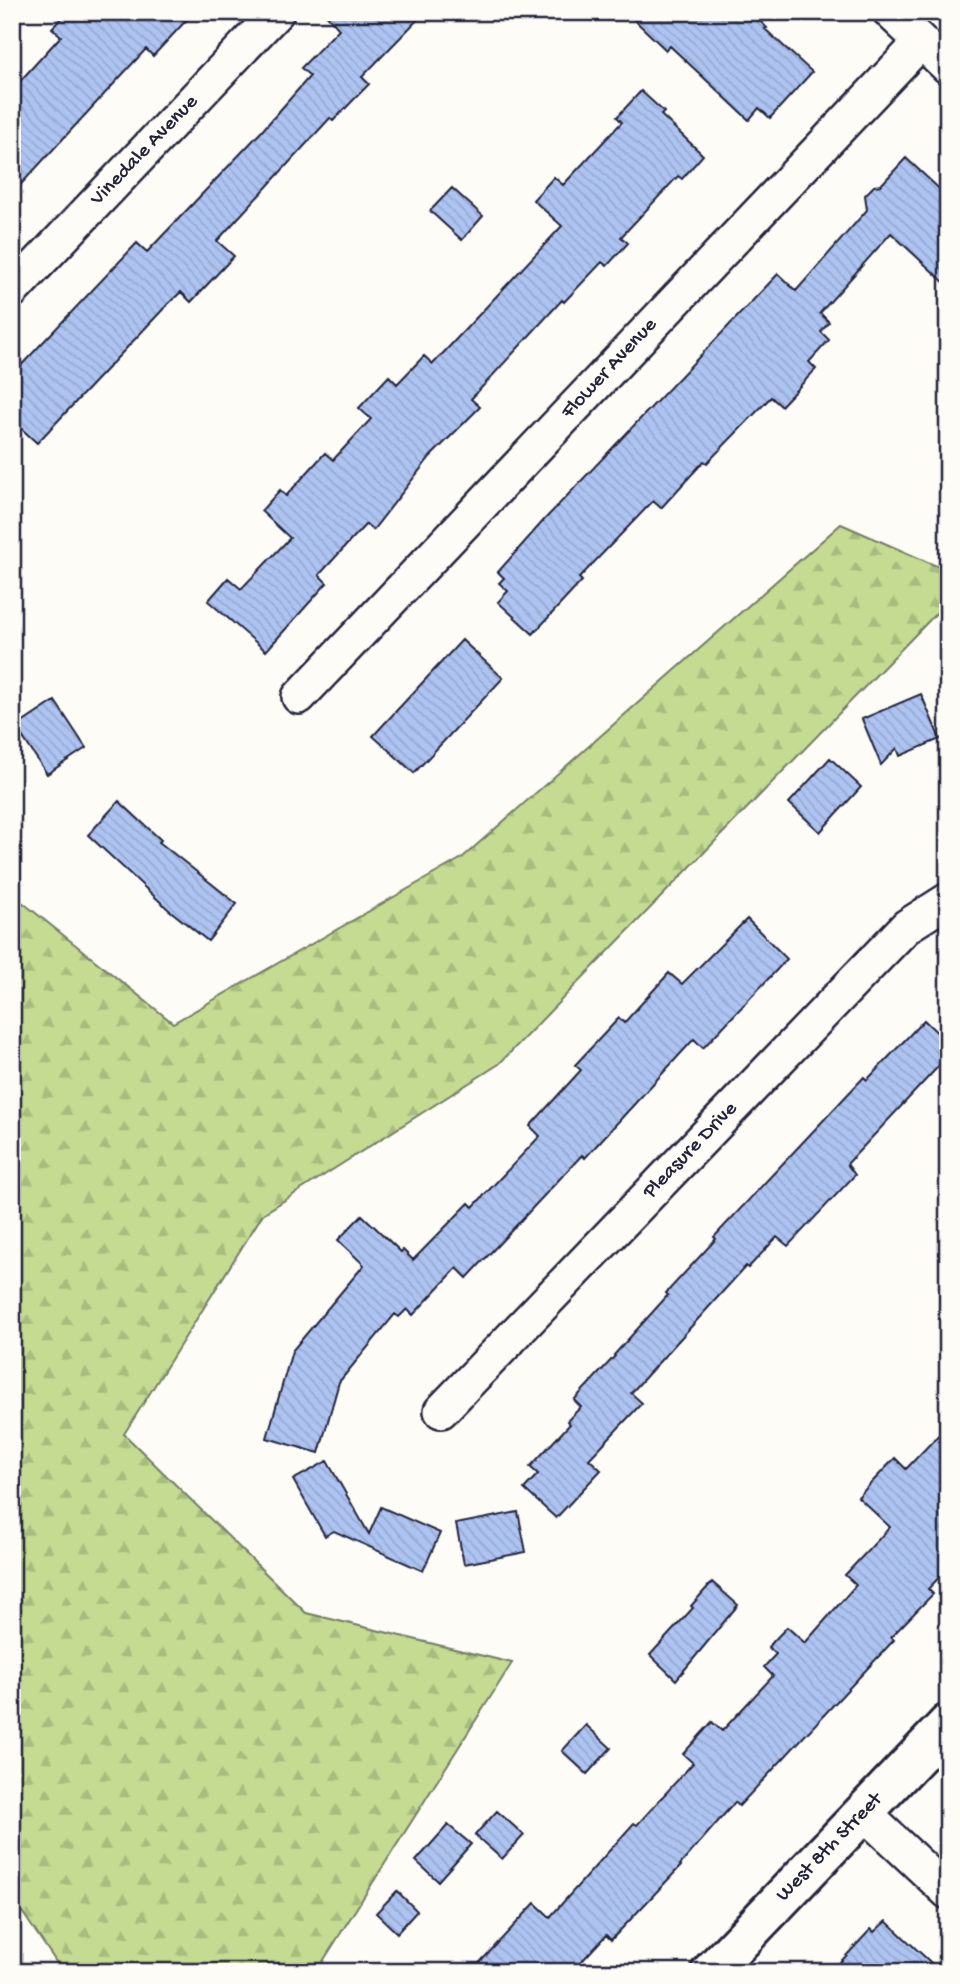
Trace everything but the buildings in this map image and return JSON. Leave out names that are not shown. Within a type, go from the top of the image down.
[{"type":"street","name":"Vinedale Avenue","points":[[12,291],[277,12]]},
{"type":"street","points":[[890,12],[948,67]]},
{"type":"street","name":"Flower Avenue","points":[[299,697],[921,41]]},
{"type":"street","name":"Pleasure Drive","points":[[441,1411],[907,926],[948,900]]},
{"type":"street","name":"West 8th Street","points":[[711,1972],[948,1724]]},
{"type":"street","points":[[863,1813],[948,1892]]},
{"type":"green space","points":[[841,524],[948,571],[948,601],[499,1064],[263,1214],[124,1434],[306,1613],[512,1663],[318,1969],[312,1972],[63,1972],[12,1897],[12,894],[173,1023],[462,858]]}]
